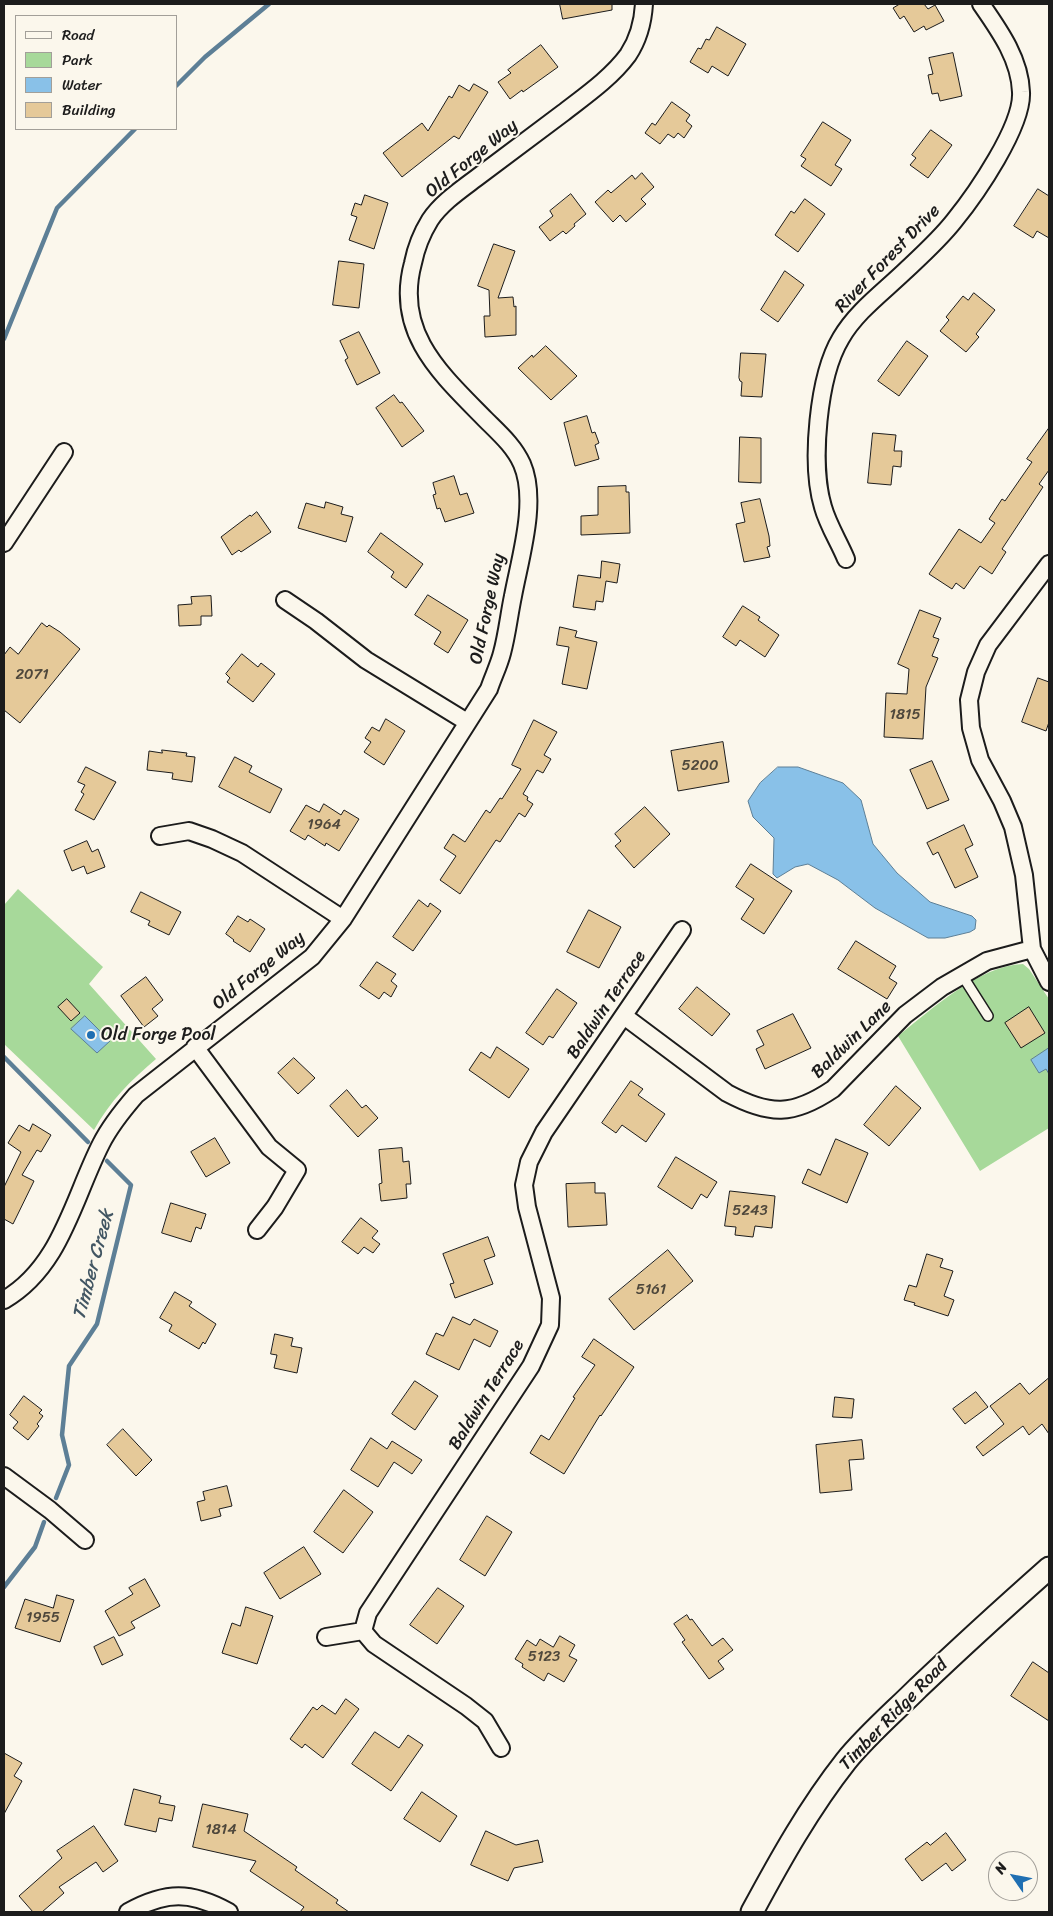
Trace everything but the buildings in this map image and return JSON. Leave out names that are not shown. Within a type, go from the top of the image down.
[{"type":"street","name":"Old Forge Way","points":[[4,1300],[28,1283],[59,1242],[100,1144],[113,1123],[136,1094],[312,957],[344,919],[489,689],[502,654],[526,525],[528,491],[522,465],[510,445],[449,383],[422,348],[416,336],[409,308],[408,293],[412,264],[430,220],[441,207],[467,185],[591,92],[619,66],[629,54],[636,39],[641,26],[644,4]]},
{"type":"street","name":"River Forest Drive","points":[[846,559],[823,508],[819,489],[817,467],[818,442],[826,375],[836,347],[847,328],[940,238],[979,186],[1014,128],[1020,108],[1021,92],[1019,77],[1008,46],[981,4]]},
{"type":"street","points":[[4,543],[64,452]]},
{"type":"street","points":[[1049,564],[988,645],[976,672],[969,700],[971,728],[980,760],[1002,801],[1013,827],[1024,875],[1032,949],[1049,982]]},
{"type":"street","points":[[285,600],[316,621],[366,660],[467,722]]},
{"type":"street","points":[[160,836],[189,832],[212,839],[242,853],[344,919]]},
{"type":"street","name":"Baldwin Terrace","points":[[363,1631],[368,1612],[531,1366],[542,1346],[550,1324],[552,1298],[527,1206],[524,1185],[529,1162],[544,1132],[682,930]]},
{"type":"street","name":"Baldwin Lane","points":[[624,1016],[727,1093],[744,1102],[764,1108],[779,1110],[796,1109],[813,1102],[833,1089],[905,1015],[942,987],[987,961],[1032,949]]},
{"type":"street","points":[[195,1047],[269,1147],[296,1170],[275,1207],[257,1230]]},
{"type":"street","points":[[4,1476],[50,1510],[85,1540]]},
{"type":"street","name":"Timber Ridge Road","points":[[752,1912],[778,1864],[812,1809],[847,1760],[884,1721],[974,1635],[1049,1568]]},
{"type":"street","points":[[326,1637],[363,1631],[374,1644],[466,1706],[484,1721],[501,1748]]},
{"type":"street","points":[[128,1912],[148,1901],[176,1896],[208,1901],[229,1912]]},
{"type":"lane","points":[[962,975],[988,1016]]},
{"type":"green space","points":[[18,889],[103,967],[89,984],[156,1059],[122,1092],[94,1130],[4,1044],[4,905]]},
{"type":"green space","points":[[1023,964],[1029,969],[1049,999],[1049,1128],[980,1171],[898,1036],[956,991],[973,981],[989,972]]},
{"type":"water","points":[[778,767],[798,767],[843,783],[861,800],[873,844],[897,873],[930,902],[972,916],[976,920],[975,929],[945,938],[928,938],[875,908],[838,880],[808,864],[795,867],[777,878],[773,874],[774,838],[753,817],[748,801],[760,783]]},
{"type":"water","name":"Old Forge Pool","points":[[85,1016],[110,1041],[97,1053],[71,1029]]},
{"type":"water","points":[[1049,1048],[1049,1074],[1046,1069],[1039,1073],[1031,1060]]},
{"type":"waterway","name":"Timber Creek","points":[[178,84],[205,57],[269,4]]},
{"type":"waterway","name":"Timber Creek","points":[[4,339],[57,208],[134,130]]},
{"type":"waterway","name":"Timber Creek","points":[[4,1057],[88,1142]]},
{"type":"waterway","name":"Timber Creek","points":[[56,1498],[69,1465],[62,1435],[69,1366],[97,1324],[131,1185],[107,1161]]},
{"type":"waterway","name":"Timber Creek","points":[[4,1587],[35,1547],[44,1522]]},
{"type":"place","name":"Old Forge Pool","points":[[91,1035]]}]
